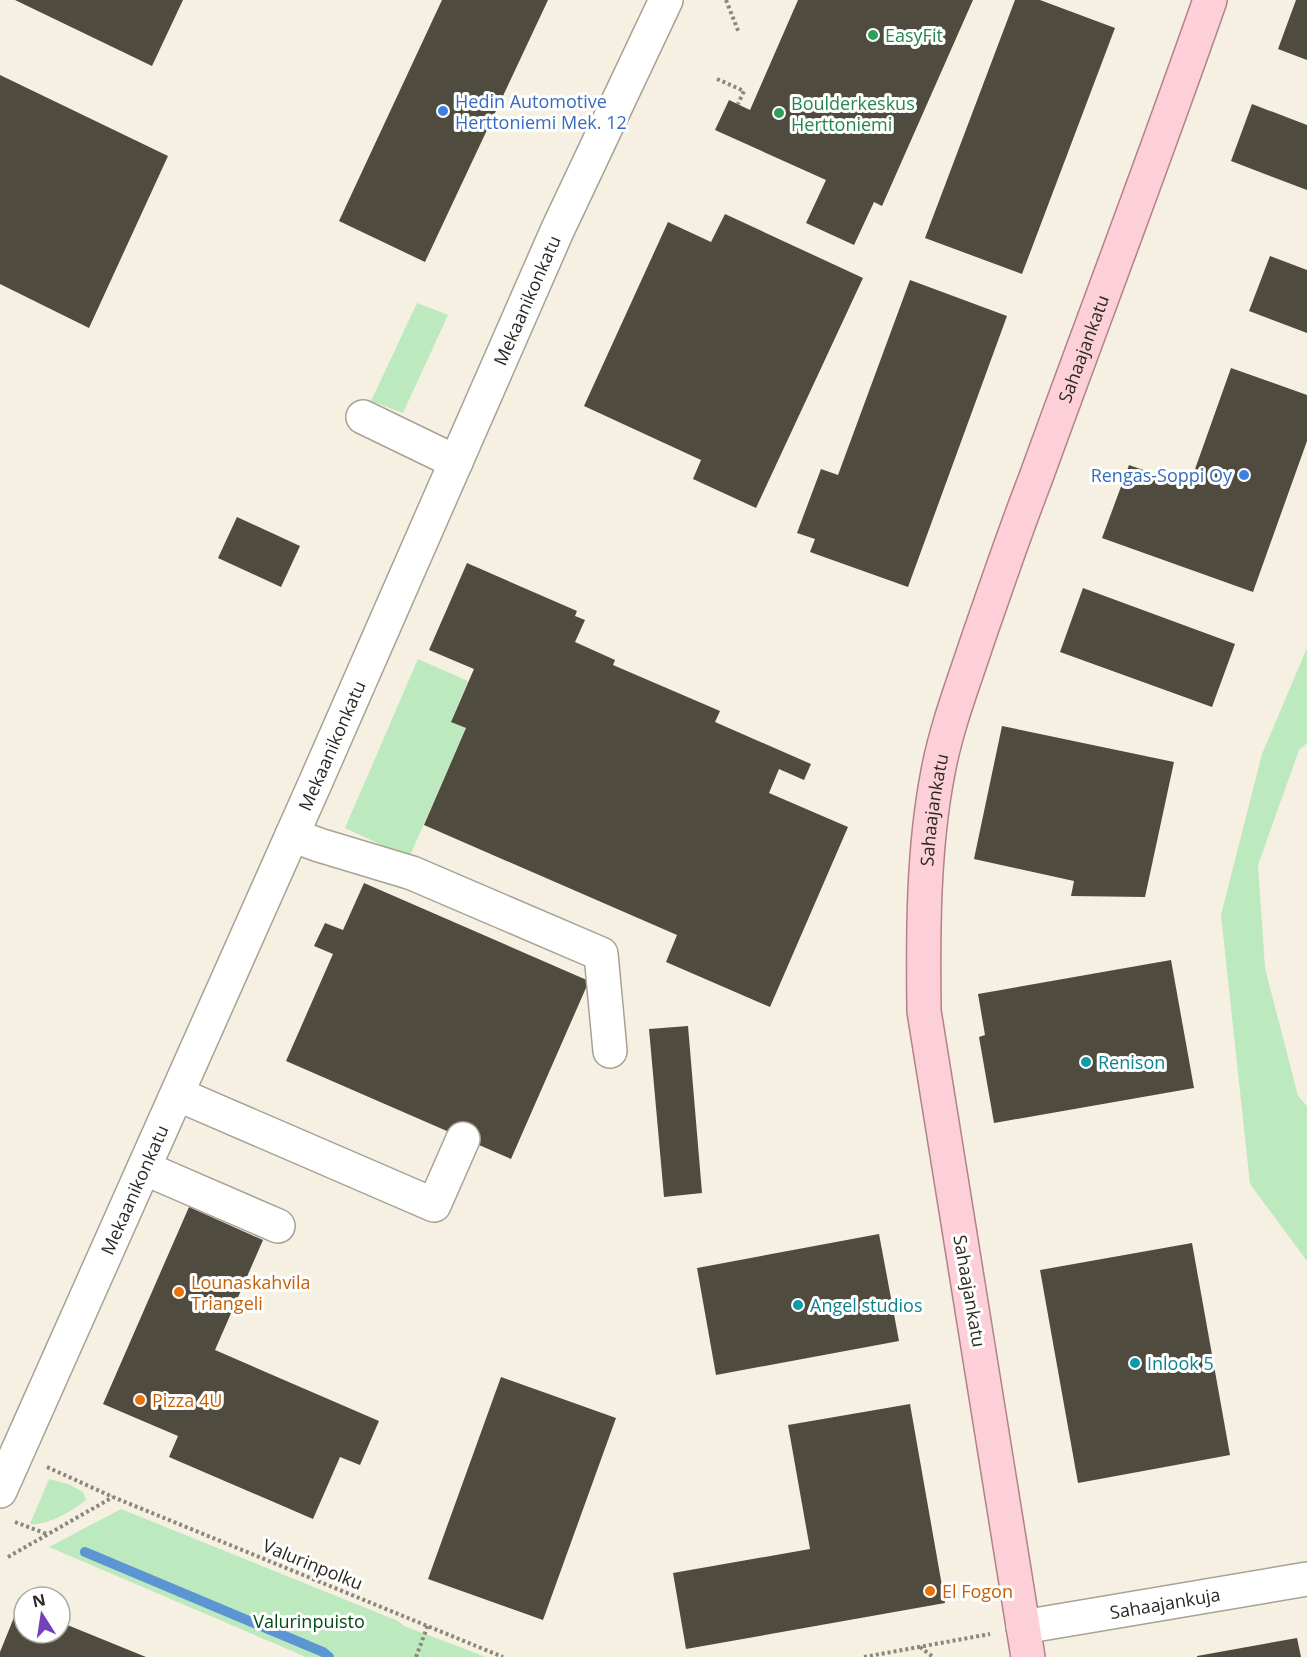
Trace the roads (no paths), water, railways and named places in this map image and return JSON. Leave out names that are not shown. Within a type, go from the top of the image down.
[{"type":"main road","name":"Sahaajankatu","points":[[1014,1639],[924,1011],[924,946],[931,825],[938,773],[965,677],[1018,524],[1155,154],[1209,0]]},
{"type":"street","name":"Mekaanikonkatu","points":[[5,1505],[144,1168],[557,231],[666,0]]},
{"type":"street","points":[[363,417],[456,462]]},
{"type":"street","points":[[292,835],[412,873],[601,954],[610,1051]]},
{"type":"street","points":[[177,1094],[434,1206],[463,1139]]},
{"type":"street","points":[[144,1168],[278,1226]]},
{"type":"street","name":"Sahaajankuja","points":[[1014,1639],[1307,1579]]},
{"type":"waterway","points":[[85,1552],[323,1652],[329,1657]]},
{"type":"place","name":"EasyFit","points":[[873,35]]},
{"type":"place","name":"Hedin Automotive Herttoniemi Mek. 12","points":[[443,111]]},
{"type":"place","name":"Boulderkeskus Herttoniemi","points":[[779,113]]},
{"type":"place","name":"Rengas-Soppi Oy","points":[[1244,475]]},
{"type":"place","name":"Renison","points":[[1086,1062]]},
{"type":"place","name":"Lounaskahvila Triangeli","points":[[179,1292]]},
{"type":"place","name":"Angel studios","points":[[798,1305]]},
{"type":"place","name":"Inlook 5","points":[[1135,1363]]},
{"type":"place","name":"Pizza 4U","points":[[140,1400]]},
{"type":"place","name":"El Fogon","points":[[930,1591]]},
{"type":"park label","name":"Valurinpuisto","points":[[309,1621]]}]
